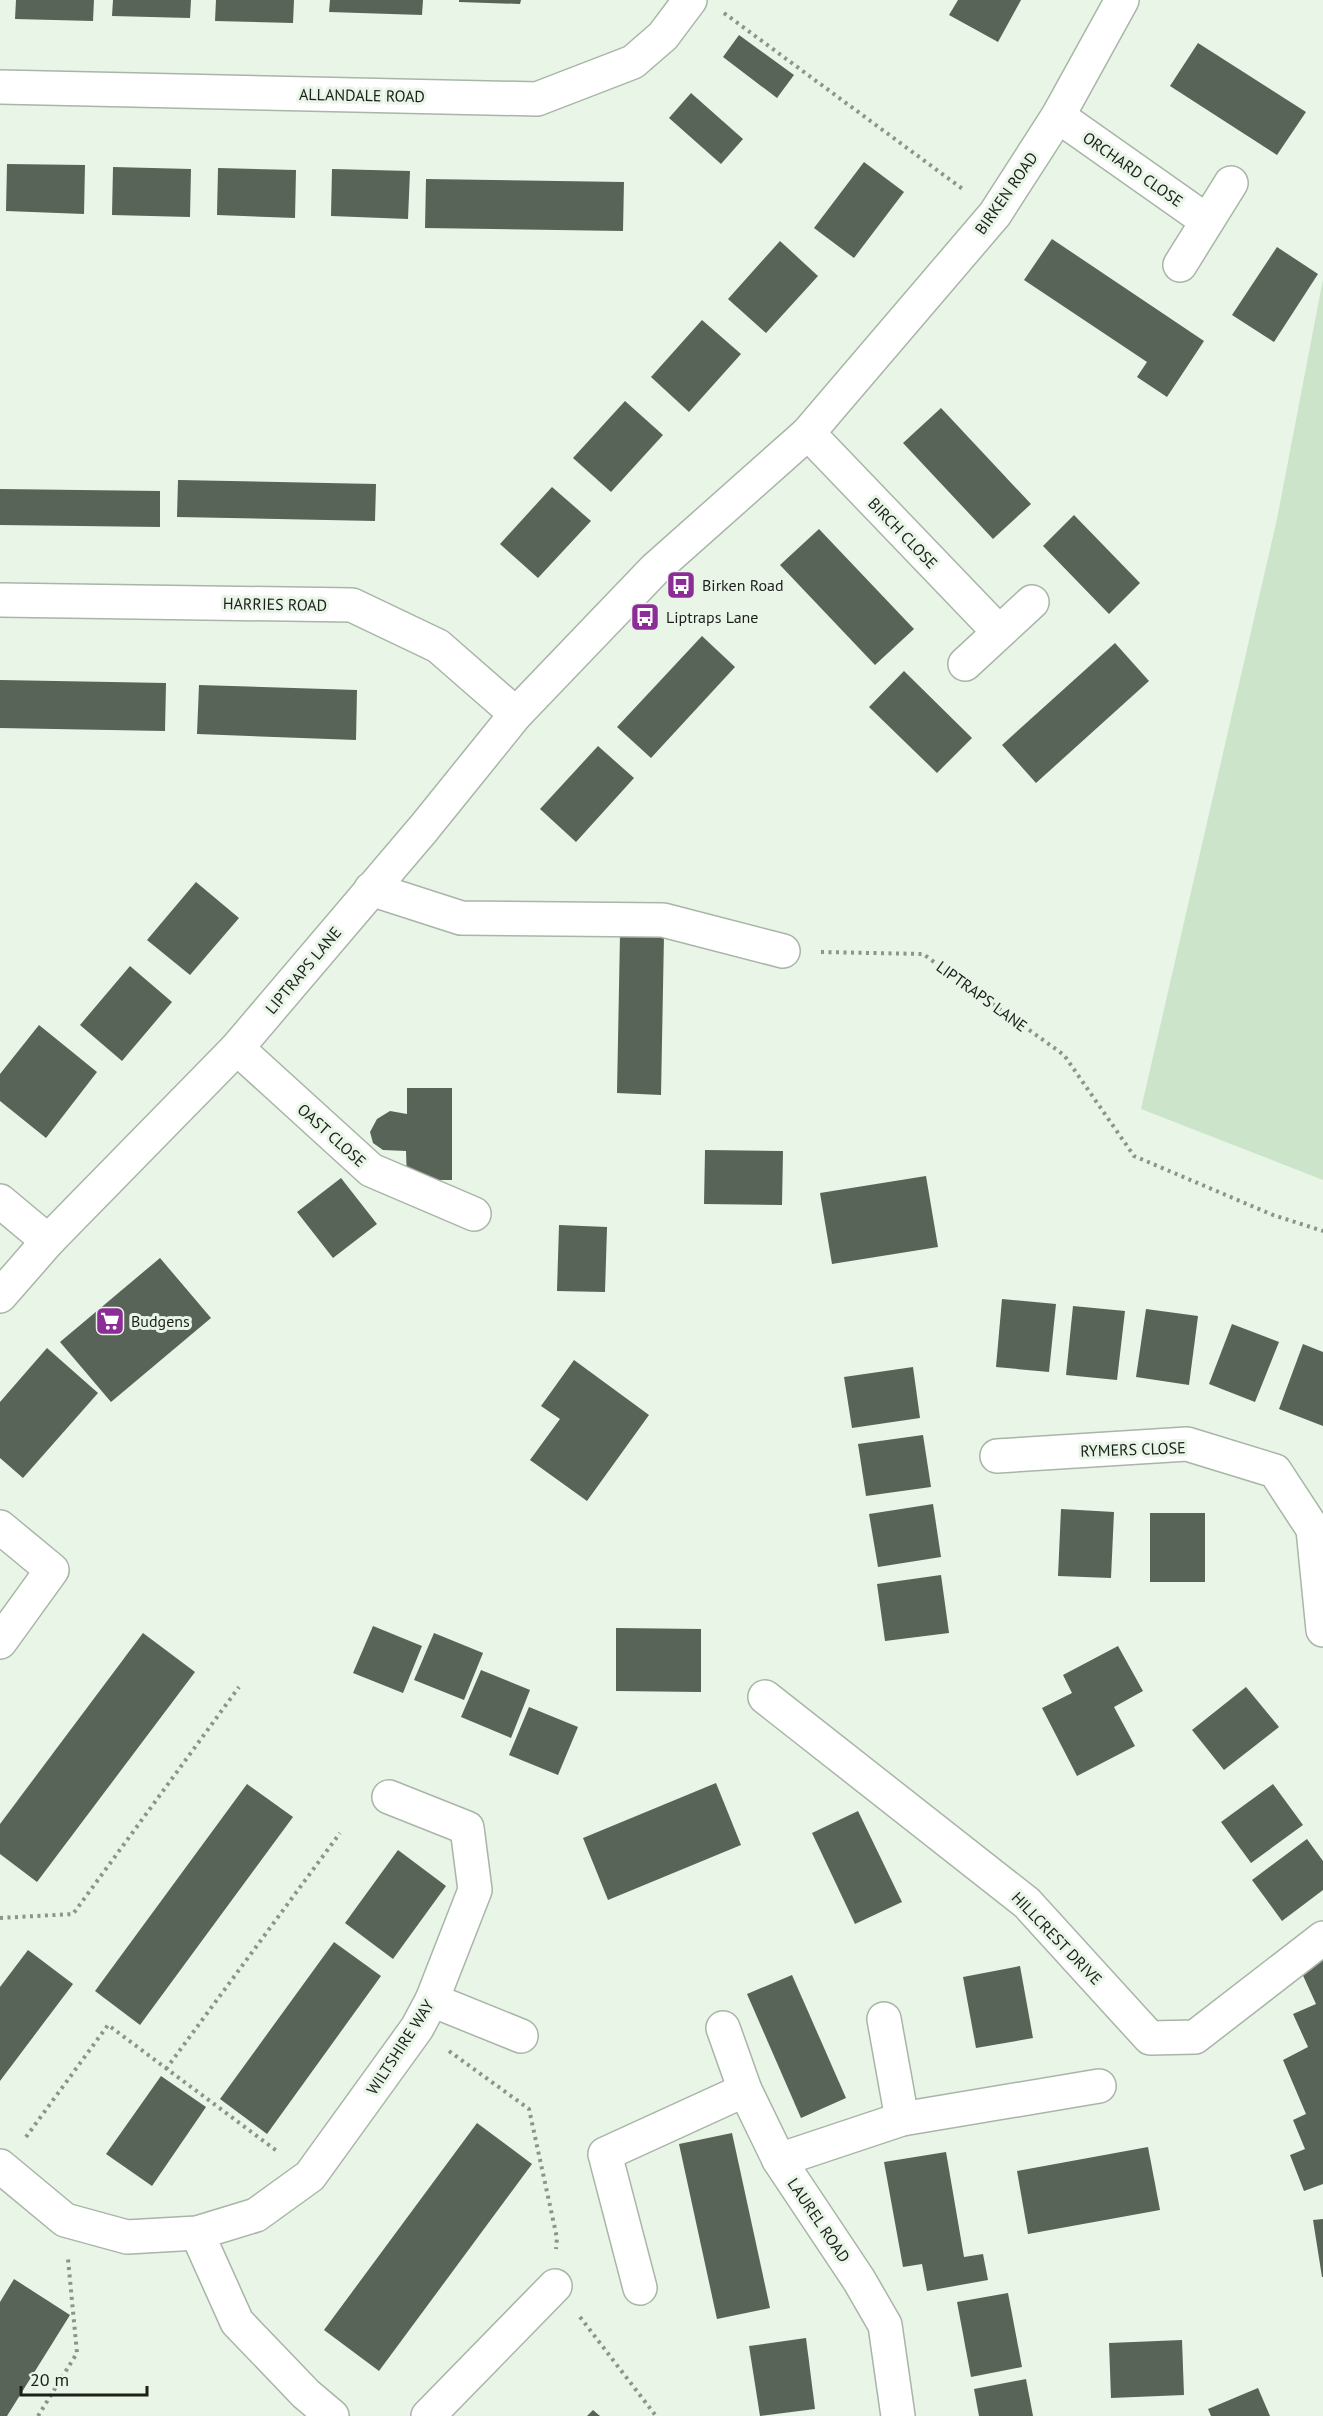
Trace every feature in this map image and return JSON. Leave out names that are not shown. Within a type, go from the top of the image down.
[{"type":"street","name":"BIRKEN ROAD","points":[[371,890],[516,714],[655,568],[807,433],[995,213],[1058,116],[1122,0]]},
{"type":"street","name":"ALLANDALE ROAD","points":[[0,87],[537,99],[633,62],[703,4]]},
{"type":"street","name":"ORCHARD CLOSE","points":[[1058,116],[1207,221]]},
{"type":"street","points":[[1180,265],[1231,183]]},
{"type":"street","name":"BIRCH CLOSE","points":[[807,433],[999,632]]},
{"type":"street","name":"HARRIES ROAD","points":[[0,600],[352,605],[438,646],[516,714]]},
{"type":"street","points":[[965,664],[1032,602]]},
{"type":"street","points":[[371,890],[461,918],[663,920],[783,951]]},
{"type":"street","name":"LIPTRAPS LANE","points":[[0,1296],[48,1241],[237,1048],[371,890]]},
{"type":"street","name":"OAST CLOSE","points":[[237,1048],[370,1170],[474,1214]]},
{"type":"street","points":[[0,1201],[48,1241]]},
{"type":"street","name":"RYMERS CLOSE","points":[[997,1456],[1187,1444],[1275,1471],[1313,1529],[1323,1630]]},
{"type":"street","points":[[0,1527],[52,1570],[0,1642]]},
{"type":"street","name":"HILLCREST DRIVE","points":[[765,1697],[1027,1903],[1150,2038],[1195,2037],[1323,1938]]},
{"type":"street","name":"WILTSHIRE WAY","points":[[1,2168],[64,2220],[127,2237],[197,2233],[256,2215],[310,2176],[424,2014],[475,1890],[467,1828],[389,1797]]},
{"type":"street","points":[[424,2014],[521,2036]]},
{"type":"street","points":[[884,2019],[902,2119]]},
{"type":"street","name":"LAUREL ROAD","points":[[723,2028],[745,2090],[779,2160],[859,2280],[885,2325],[898,2416]]},
{"type":"street","points":[[779,2160],[902,2119],[1099,2086]]},
{"type":"street","points":[[640,2288],[605,2154],[745,2090]]},
{"type":"street","points":[[197,2233],[237,2322],[306,2394],[332,2416]]},
{"type":"street","points":[[428,2416],[555,2286]]},
{"type":"path","points":[[703,4],[995,213]]},
{"type":"path","name":"LIPTRAPS LANE","points":[[783,951],[922,954],[1064,1055],[1134,1156],[1273,1215],[1323,1231]]},
{"type":"path","points":[[0,1918],[73,1914],[239,1687]]},
{"type":"path","points":[[166,2069],[340,1833]]},
{"type":"path","points":[[424,2014],[529,2109],[556,2238],[555,2286],[656,2416]]},
{"type":"path","points":[[1,2168],[108,2025],[310,2176]]},
{"type":"path","points":[[38,2416],[77,2353],[64,2220]]},
{"type":"green space","points":[[1323,279],[1323,1180],[1141,1109],[1277,519]]},
{"type":"building","points":[[16,0],[94,0],[93,21],[15,19]]},
{"type":"building","points":[[113,0],[191,0],[190,18],[112,16]]},
{"type":"building","points":[[216,0],[294,0],[293,23],[215,21]]},
{"type":"building","points":[[330,0],[423,0],[422,15],[329,12]]},
{"type":"building","points":[[459,0],[521,0],[520,4],[459,2]]},
{"type":"building","points":[[958,0],[1021,0],[998,42],[949,15]]},
{"type":"building","points":[[739,35],[794,75],[777,98],[723,57]]},
{"type":"building","points":[[1198,43],[1306,112],[1277,155],[1170,86]]},
{"type":"building","points":[[691,93],[743,139],[721,164],[669,118]]},
{"type":"building","points":[[864,162],[904,192],[854,258],[814,228]]},
{"type":"building","points":[[7,164],[85,165],[84,214],[6,211]]},
{"type":"building","points":[[113,167],[191,169],[190,217],[112,215]]},
{"type":"building","points":[[218,168],[296,170],[295,218],[217,215]]},
{"type":"building","points":[[332,169],[410,171],[408,219],[331,216]]},
{"type":"building","points":[[426,179],[624,182],[623,231],[425,228]]},
{"type":"building","points":[[1052,239],[1204,341],[1167,397],[1137,377],[1147,362],[1024,280]]},
{"type":"building","points":[[780,241],[818,276],[766,333],[728,299]]},
{"type":"building","points":[[1277,247],[1318,274],[1274,342],[1232,315]]},
{"type":"building","points":[[702,320],[741,354],[689,412],[651,377]]},
{"type":"building","points":[[625,401],[663,435],[611,492],[573,458]]},
{"type":"building","points":[[941,408],[1031,504],[993,539],[903,443]]},
{"type":"building","points":[[178,480],[376,484],[375,521],[177,517]]},
{"type":"building","points":[[552,487],[591,521],[538,578],[500,544]]},
{"type":"building","points":[[0,489],[160,491],[160,527],[0,525]]},
{"type":"building","points":[[1074,515],[1140,583],[1109,614],[1043,546]]},
{"type":"building","points":[[819,529],[914,629],[875,665],[780,565]]},
{"type":"building","points":[[702,636],[735,667],[651,758],[617,727]]},
{"type":"building","points":[[1115,643],[1149,681],[1036,783],[1002,745]]},
{"type":"building","points":[[904,671],[972,738],[937,773],[869,707]]},
{"type":"building","points":[[0,680],[166,683],[165,731],[0,728]]},
{"type":"building","points":[[199,685],[357,690],[356,740],[197,734]]},
{"type":"building","points":[[598,746],[634,778],[576,842],[540,809]]},
{"type":"building","points":[[196,882],[239,918],[190,975],[147,940]]},
{"type":"building","points":[[620,934],[664,935],[661,1095],[617,1093]]},
{"type":"building","points":[[130,966],[172,1002],[122,1061],[80,1025]]},
{"type":"building","points":[[39,1025],[97,1072],[46,1138],[0,1101],[0,1074]]},
{"type":"building","points":[[407,1088],[452,1088],[452,1180],[407,1180],[406,1151],[383,1150],[373,1143],[370,1132],[377,1119],[390,1111],[407,1114]]},
{"type":"building","points":[[705,1150],[783,1151],[782,1205],[704,1204]]},
{"type":"building","points":[[926,1176],[938,1247],[832,1264],[820,1193]]},
{"type":"building","points":[[341,1178],[377,1224],[333,1258],[297,1212]]},
{"type":"building","points":[[559,1225],[607,1227],[605,1292],[557,1291]]},
{"type":"building","points":[[160,1258],[211,1318],[111,1402],[60,1342]]},
{"type":"building","points":[[1002,1299],[1056,1304],[1049,1372],[996,1367]]},
{"type":"building","points":[[1073,1306],[1125,1311],[1117,1380],[1066,1375]]},
{"type":"building","points":[[1146,1309],[1198,1316],[1189,1385],[1136,1377]]},
{"type":"building","points":[[1232,1324],[1279,1342],[1255,1402],[1209,1384]]},
{"type":"building","points":[[1303,1344],[1323,1352],[1323,1426],[1279,1409]]},
{"type":"building","points":[[47,1348],[98,1393],[23,1478],[0,1458],[0,1402]]},
{"type":"building","points":[[574,1360],[649,1415],[587,1501],[530,1460],[560,1419],[541,1406]]},
{"type":"building","points":[[913,1367],[920,1418],[852,1428],[844,1377]]},
{"type":"building","points":[[923,1435],[931,1487],[866,1496],[858,1444]]},
{"type":"building","points":[[933,1504],[941,1557],[878,1567],[869,1514]]},
{"type":"building","points":[[1061,1509],[1114,1512],[1111,1578],[1058,1576]]},
{"type":"building","points":[[1150,1513],[1205,1513],[1205,1582],[1150,1582]]},
{"type":"building","points":[[941,1575],[949,1633],[885,1641],[877,1584]]},
{"type":"building","points":[[373,1626],[422,1646],[403,1693],[353,1673]]},
{"type":"building","points":[[616,1628],[701,1629],[701,1692],[616,1691]]},
{"type":"building","points":[[143,1633],[195,1672],[37,1882],[0,1854],[0,1824]]},
{"type":"building","points":[[434,1633],[483,1653],[464,1700],[414,1680]]},
{"type":"building","points":[[1118,1646],[1143,1691],[1114,1707],[1135,1746],[1077,1776],[1042,1708],[1072,1693],[1063,1675]]},
{"type":"building","points":[[481,1670],[530,1690],[511,1738],[461,1717]]},
{"type":"building","points":[[1246,1687],[1279,1727],[1224,1770],[1192,1730]]},
{"type":"building","points":[[529,1707],[578,1727],[558,1775],[509,1755]]},
{"type":"building","points":[[716,1783],[741,1845],[608,1900],[583,1838]]},
{"type":"building","points":[[247,1784],[293,1817],[140,2025],[95,1991]]},
{"type":"building","points":[[1273,1784],[1303,1825],[1251,1863],[1221,1822]]},
{"type":"building","points":[[858,1811],[902,1902],[855,1924],[812,1833]]},
{"type":"building","points":[[1307,1839],[1323,1861],[1323,1890],[1282,1921],[1252,1880]]},
{"type":"building","points":[[398,1850],[446,1886],[393,1959],[345,1923]]},
{"type":"building","points":[[334,1942],[381,1976],[267,2134],[220,2099]]},
{"type":"building","points":[[28,1950],[73,1984],[0,2081],[0,1987]]},
{"type":"building","points":[[1323,1958],[1323,2184],[1304,2191],[1290,2155],[1305,2149],[1293,2120],[1306,2114],[1283,2060],[1308,2047],[1293,2014],[1316,2004],[1300,1969]]},
{"type":"building","points":[[1020,1966],[1033,2038],[976,2048],[963,1977]]},
{"type":"building","points":[[792,1975],[846,2098],[801,2118],[747,1994]]},
{"type":"building","points":[[161,2076],[206,2107],[152,2186],[106,2154]]},
{"type":"building","points":[[477,2123],[532,2164],[379,2371],[324,2330]]},
{"type":"building","points":[[732,2133],[770,2308],[717,2319],[679,2144]]},
{"type":"building","points":[[1148,2147],[1160,2210],[1028,2234],[1017,2171]]},
{"type":"building","points":[[946,2152],[964,2257],[983,2254],[988,2280],[927,2291],[922,2264],[903,2267],[884,2162]]},
{"type":"building","points":[[1323,2219],[1323,2277],[1322,2277],[1313,2220]]},
{"type":"building","points":[[14,2279],[70,2315],[7,2416],[0,2416],[0,2302]]},
{"type":"building","points":[[1008,2293],[1022,2367],[971,2377],[957,2302]]},
{"type":"building","points":[[806,2338],[815,2409],[760,2416],[749,2346]]},
{"type":"building","points":[[1182,2340],[1184,2395],[1111,2398],[1109,2343]]},
{"type":"building","points":[[1026,2379],[1033,2416],[979,2416],[974,2389]]},
{"type":"building","points":[[1258,2388],[1270,2416],[1211,2416],[1208,2409]]},
{"type":"building","points":[[593,2410],[600,2416],[587,2416]]},
{"type":"place","name":"Birken Road","points":[[681,585]]},
{"type":"place","name":"Liptraps Lane","points":[[645,617]]},
{"type":"place","name":"Budgens","points":[[110,1321]]}]
